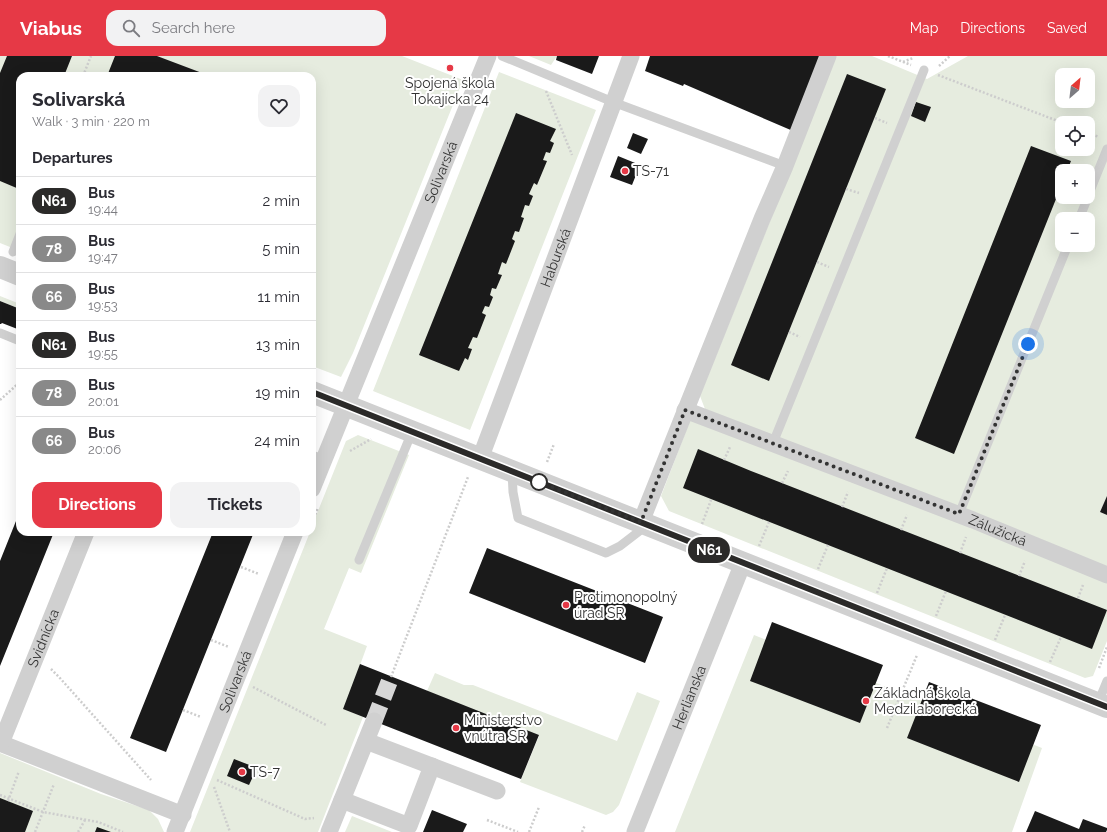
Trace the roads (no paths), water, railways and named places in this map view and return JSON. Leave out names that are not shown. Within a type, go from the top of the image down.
[{"type":"street","name":"Solivarská","points":[[316,468],[318,457],[345,405],[488,56]]},
{"type":"street","name":"Haburská","points":[[474,467],[631,56]]},
{"type":"street","points":[[644,524],[685,410],[785,166],[828,56]]},
{"type":"street","points":[[6,259],[16,270]]},
{"type":"street","points":[[316,394],[412,432],[474,467],[512,471],[644,524],[751,556],[1103,705]]},
{"type":"street","name":"Zálužická","points":[[685,410],[959,514],[1107,575]]},
{"type":"street","name":"Svidnícka","points":[[84,536],[0,743],[60,767],[179,824]]},
{"type":"street","name":"Solivarská","points":[[179,824],[293,536]]},
{"type":"street","name":"Herlianska","points":[[635,832],[751,556]]},
{"type":"street","points":[[330,832],[374,721]]},
{"type":"street","points":[[366,741],[497,791]]},
{"type":"street","points":[[339,808],[409,826],[432,766]]},
{"type":"lane","points":[[502,56],[613,102],[785,166]]},
{"type":"lane","points":[[773,443],[928,72]]},
{"type":"lane","points":[[1095,179],[1107,149]]},
{"type":"lane","points":[[6,259],[16,241]]},
{"type":"lane","points":[[959,514],[1065,252]]},
{"type":"lane","points":[[0,333],[16,339]]},
{"type":"lane","points":[[359,560],[412,432]]},
{"type":"lane","points":[[512,471],[512,492],[518,518],[606,553],[620,546],[644,524]]},
{"type":"lane","points":[[1103,705],[1107,680]]},
{"type":"tunnel","points":[[374,721],[391,677]]},
{"type":"place","name":"Spojená škola Tokajícka 24","points":[[450,68]]},
{"type":"place","name":"TS-71","points":[[625,171]]},
{"type":"place","name":"Protimonopolný úrad SR","points":[[566,605]]},
{"type":"place","name":"Základná škola Medzilaborecká","points":[[866,701]]},
{"type":"place","name":"Ministerstvo vnútra SR","points":[[456,728]]},
{"type":"place","name":"TS-7","points":[[242,772]]}]
